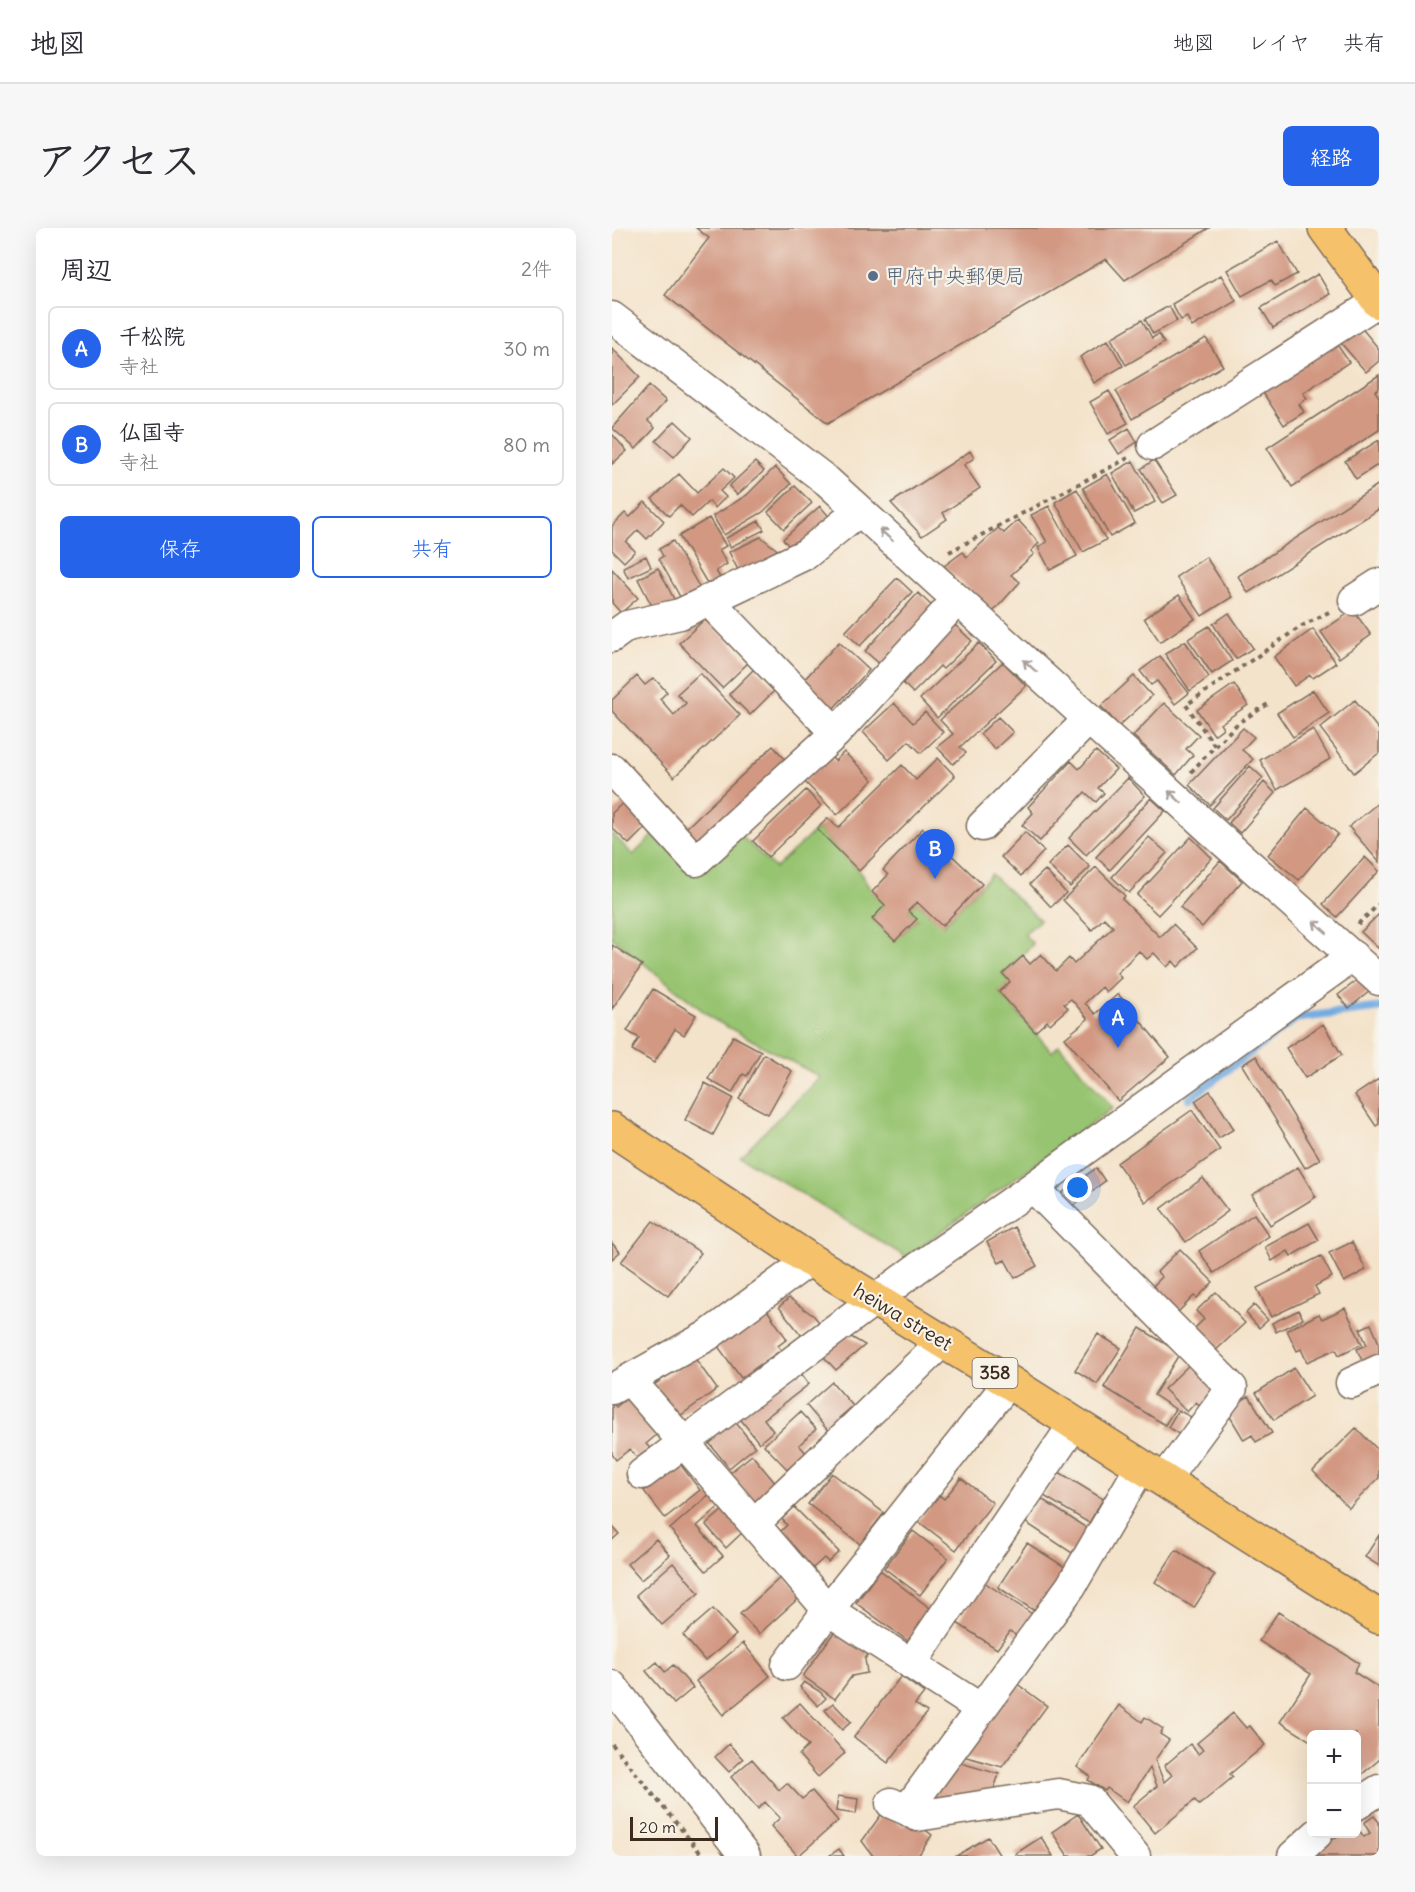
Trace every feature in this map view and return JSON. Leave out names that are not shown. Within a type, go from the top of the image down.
[{"type":"main road","points":[[1325,228],[1379,301]]},
{"type":"main road","name":"heiwa street","points":[[612,1129],[810,1260],[1009,1382],[1379,1617]]},
{"type":"street","points":[[1153,445],[1379,301]]},
{"type":"street","points":[[612,317],[827,482],[1379,980]]},
{"type":"street","points":[[612,637],[627,626],[680,614],[806,554],[859,511]]},
{"type":"street","points":[[1354,600],[1379,584]]},
{"type":"street","points":[[708,600],[836,733]]},
{"type":"street","points":[[612,769],[696,861],[836,733],[957,600]]},
{"type":"street","points":[[982,826],[1089,719]]},
{"type":"street","points":[[642,1474],[873,1300],[1353,956]]},
{"type":"street","points":[[1033,1187],[1232,1388],[1152,1473],[981,1709],[898,1806],[917,1816],[1058,1794],[1089,1800],[1135,1856]]},
{"type":"street","points":[[810,1260],[707,1336],[621,1384],[683,1443],[828,1610],[981,1709]]},
{"type":"street","points":[[754,1524],[942,1342]]},
{"type":"street","points":[[1351,1383],[1379,1370]]},
{"type":"street","points":[[787,1665],[1009,1382]]},
{"type":"street","points":[[911,1664],[1074,1424]]},
{"type":"street","points":[[612,1686],[745,1856]]},
{"type":"street","points":[[1361,1802],[1379,1790]]},
{"type":"street","points":[[1293,1856],[1312,1838]]},
{"type":"path","points":[[921,567],[1153,445]]},
{"type":"path","points":[[1215,746],[1186,705],[1300,627],[1354,600]]},
{"type":"path","points":[[1171,794],[1238,723],[1268,704]]},
{"type":"path","points":[[612,1744],[703,1856]]},
{"type":"green space","points":[[663,825],[697,861],[733,828],[775,868],[817,829],[859,871],[872,892],[885,905],[872,919],[895,941],[917,919],[908,911],[917,902],[943,926],[991,874],[1040,920],[1024,934],[1033,944],[1003,974],[1010,982],[999,992],[1052,1052],[1059,1045],[1113,1108],[906,1257],[740,1156],[820,1077],[713,1019],[612,938],[612,833],[633,855]]},
{"type":"building","points":[[696,228],[1209,228],[1125,280],[1106,259],[828,423],[665,295],[709,238]]},
{"type":"building","points":[[1278,241],[1297,274],[1275,286],[1271,280],[1242,296],[1227,270]]},
{"type":"building","points":[[1318,274],[1330,294],[1273,328],[1261,308]]},
{"type":"building","points":[[1221,275],[1236,301],[1192,327],[1187,317],[1181,320],[1172,304]]},
{"type":"building","points":[[1169,306],[1177,321],[1153,334],[1145,319]]},
{"type":"building","points":[[1142,320],[1152,338],[1159,334],[1164,343],[1126,365],[1111,338]]},
{"type":"building","points":[[1359,325],[1379,349],[1379,361],[1366,372],[1340,342]]},
{"type":"building","points":[[1206,338],[1223,366],[1132,419],[1116,391]]},
{"type":"building","points":[[1108,340],[1123,366],[1094,383],[1080,357]]},
{"type":"building","points":[[1334,340],[1349,362],[1303,393],[1307,398],[1299,404],[1304,412],[1284,425],[1260,388]]},
{"type":"building","points":[[612,348],[640,377],[612,405]]},
{"type":"building","points":[[1379,375],[1379,388],[1375,391],[1379,397],[1379,430],[1292,487],[1267,448]]},
{"type":"building","points":[[649,386],[666,401],[648,421],[655,428],[636,449],[612,428]]},
{"type":"building","points":[[1109,391],[1128,423],[1108,434],[1090,402]]},
{"type":"building","points":[[675,421],[692,437],[674,457],[656,441]]},
{"type":"building","points":[[1129,428],[1137,442],[1119,454],[1110,440]]},
{"type":"building","points":[[612,434],[627,451],[612,464]]},
{"type":"building","points":[[1379,440],[1379,464],[1356,479],[1345,461]]},
{"type":"building","points":[[970,451],[974,458],[964,465],[980,488],[943,513],[947,519],[922,536],[891,503]]},
{"type":"building","points":[[1154,460],[1177,495],[1163,503],[1141,469]]},
{"type":"building","points":[[1133,461],[1155,502],[1134,513],[1112,473]]},
{"type":"building","points":[[755,462],[764,471],[737,495],[729,486]]},
{"type":"building","points":[[775,467],[791,484],[763,512],[724,535],[713,516],[747,495]]},
{"type":"building","points":[[724,468],[734,478],[720,491],[726,497],[715,508],[709,501],[692,517],[680,505],[669,516],[652,499],[679,474],[697,493]]},
{"type":"building","points":[[1107,474],[1135,523],[1110,537],[1083,488]]},
{"type":"building","points":[[1379,484],[1379,509],[1248,593],[1238,576]]},
{"type":"building","points":[[795,486],[812,503],[784,529],[768,512]]},
{"type":"building","points":[[1077,489],[1106,540],[1083,552],[1055,502]]},
{"type":"building","points":[[645,502],[664,521],[647,539],[638,530],[626,542],[635,551],[624,562],[612,550],[612,526],[625,513],[630,517]]},
{"type":"building","points":[[820,506],[832,520],[795,553],[783,539]]},
{"type":"building","points":[[1049,506],[1077,556],[1050,570],[1038,547],[1047,542],[1031,515]]},
{"type":"building","points":[[709,518],[726,546],[719,550],[727,564],[716,571],[722,581],[710,588],[679,536]]},
{"type":"building","points":[[1018,520],[1039,543],[1031,551],[1034,554],[1011,575],[1020,582],[993,612],[944,566],[963,552],[967,557],[998,528],[1004,533]]},
{"type":"building","points":[[759,521],[764,530],[730,547],[726,538]]},
{"type":"building","points":[[761,537],[785,556],[741,576],[729,552]]},
{"type":"building","points":[[673,541],[702,592],[683,602],[659,559],[663,556],[659,549]]},
{"type":"building","points":[[646,556],[651,567],[628,578],[623,567]]},
{"type":"building","points":[[1206,557],[1232,597],[1202,616],[1176,577]]},
{"type":"building","points":[[658,568],[677,605],[653,608],[638,579]]},
{"type":"building","points":[[612,569],[638,598],[621,613],[612,603]]},
{"type":"building","points":[[897,578],[912,592],[860,646],[845,632]]},
{"type":"building","points":[[918,593],[934,608],[882,666],[865,651]]},
{"type":"building","points":[[1179,595],[1195,619],[1160,642],[1144,618]]},
{"type":"building","points":[[1353,610],[1371,635],[1339,658],[1321,632]]},
{"type":"building","points":[[1229,613],[1253,648],[1236,659],[1213,624]]},
{"type":"building","points":[[706,618],[749,662],[722,688],[679,643]]},
{"type":"building","points":[[955,625],[972,641],[943,669],[940,666],[913,693],[900,680]]},
{"type":"building","points":[[1209,626],[1232,661],[1212,674],[1188,639]]},
{"type":"building","points":[[1313,629],[1336,663],[1313,678],[1310,675],[1294,686],[1274,657]]},
{"type":"building","points":[[1185,641],[1209,677],[1190,691],[1165,654]]},
{"type":"building","points":[[839,642],[869,670],[831,711],[801,683]]},
{"type":"building","points":[[979,643],[996,661],[937,718],[920,699]]},
{"type":"building","points":[[1160,656],[1189,693],[1175,704],[1157,681],[1151,685],[1140,671]]},
{"type":"building","points":[[1003,662],[1026,686],[960,747],[966,753],[953,764],[937,747],[953,734],[940,720]]},
{"type":"building","points":[[755,668],[776,689],[750,715],[729,694]]},
{"type":"building","points":[[700,673],[740,715],[674,777],[612,711],[612,700],[637,676],[645,685],[654,678],[667,692],[660,699],[674,715],[686,703],[677,694]]},
{"type":"building","points":[[1134,676],[1152,696],[1119,726],[1101,706]]},
{"type":"building","points":[[1234,684],[1248,705],[1220,724],[1223,728],[1214,735],[1197,710]]},
{"type":"building","points":[[1313,690],[1329,713],[1293,737],[1277,713]]},
{"type":"building","points":[[1355,700],[1379,730],[1379,753],[1354,773],[1320,728]]},
{"type":"building","points":[[894,703],[913,723],[925,712],[943,732],[921,753],[909,741],[889,760],[863,732]]},
{"type":"building","points":[[1164,703],[1199,735],[1186,749],[1193,755],[1176,775],[1133,736]]},
{"type":"building","points":[[998,717],[1013,732],[995,749],[980,734]]},
{"type":"building","points":[[1243,728],[1254,737],[1242,750],[1253,759],[1210,805],[1189,785]]},
{"type":"building","points":[[1313,729],[1330,759],[1277,790],[1260,760]]},
{"type":"building","points":[[773,746],[788,762],[702,844],[686,828]]},
{"type":"building","points":[[1096,751],[1116,769],[1098,788],[1104,793],[1096,802],[1085,792],[1040,841],[1022,825],[1033,813],[1028,807],[1071,761],[1079,769]]},
{"type":"building","points":[[844,752],[873,780],[837,815],[804,781],[830,756],[835,761]]},
{"type":"building","points":[[938,758],[955,776],[859,871],[817,829],[828,818],[838,828],[902,765],[916,780]]},
{"type":"building","points":[[1250,766],[1263,778],[1226,820],[1213,808]]},
{"type":"building","points":[[1128,778],[1145,796],[1086,855],[1069,838]]},
{"type":"building","points":[[1264,782],[1275,793],[1240,833],[1229,823]]},
{"type":"building","points":[[806,790],[821,806],[768,857],[753,841]]},
{"type":"building","points":[[1151,798],[1165,811],[1110,870],[1096,857]]},
{"type":"building","points":[[625,801],[648,825],[629,844],[612,828],[612,813]]},
{"type":"building","points":[[1379,802],[1379,862],[1349,827]]},
{"type":"building","points":[[1307,808],[1338,834],[1299,880],[1268,855]]},
{"type":"building","points":[[923,828],[982,884],[942,926],[917,902],[908,911],[917,919],[895,941],[872,919],[885,905],[872,892],[888,875],[883,870]]},
{"type":"building","points":[[1025,832],[1044,851],[1021,876],[1001,857]]},
{"type":"building","points":[[1149,837],[1167,853],[1129,893],[1112,877]]},
{"type":"building","points":[[1191,837],[1212,858],[1158,915],[1137,895]]},
{"type":"building","points":[[1068,845],[1090,867],[1070,887],[1048,865]]},
{"type":"building","points":[[1365,857],[1379,871],[1337,917],[1323,904]]},
{"type":"building","points":[[1220,861],[1242,881],[1202,927],[1180,907]]},
{"type":"building","points":[[1096,867],[1125,896],[1122,899],[1160,937],[1173,924],[1197,948],[1178,967],[1173,961],[1167,967],[1154,953],[1147,959],[1139,951],[1117,973],[1121,978],[1106,992],[1102,987],[1085,1003],[1095,1014],[1118,994],[1170,1057],[1118,1101],[1065,1038],[1088,1019],[1071,999],[1064,1004],[1068,1008],[1050,1024],[1047,1021],[1035,1032],[999,992],[1010,982],[1003,974],[1023,956],[1030,964],[1041,954],[1056,971],[1069,958],[1074,964],[1113,927],[1104,918],[1092,930],[1063,900]]},
{"type":"building","points":[[1045,870],[1066,893],[1051,907],[1030,884]]},
{"type":"building","points":[[1379,914],[1379,949],[1361,932]]},
{"type":"building","points":[[612,945],[642,965],[612,1009]]},
{"type":"building","points":[[1360,978],[1370,991],[1349,1008],[1338,995]]},
{"type":"building","points":[[653,989],[696,1015],[684,1035],[675,1029],[654,1063],[632,1050],[639,1038],[627,1031]]},
{"type":"building","points":[[1323,1024],[1342,1055],[1305,1078],[1286,1048]]},
{"type":"building","points":[[733,1036],[761,1051],[747,1076],[743,1074],[732,1093],[708,1079]]},
{"type":"building","points":[[764,1054],[792,1071],[768,1114],[739,1099]]},
{"type":"building","points":[[1256,1056],[1320,1159],[1305,1168],[1242,1065]]},
{"type":"building","points":[[1379,1079],[1379,1124],[1376,1126],[1355,1095]]},
{"type":"building","points":[[705,1083],[733,1098],[713,1135],[685,1120]]},
{"type":"building","points":[[1210,1091],[1234,1129],[1219,1138],[1195,1101]]},
{"type":"building","points":[[1192,1110],[1220,1150],[1145,1202],[1117,1163]]},
{"type":"building","points":[[1298,1167],[1316,1197],[1270,1225],[1252,1195]]},
{"type":"building","points":[[1096,1168],[1105,1181],[1071,1207],[1061,1194]]},
{"type":"building","points":[[1203,1178],[1228,1211],[1186,1242],[1161,1209]]},
{"type":"building","points":[[1254,1214],[1269,1236],[1214,1273],[1199,1251]]},
{"type":"building","points":[[653,1221],[701,1253],[668,1296],[621,1262]]},
{"type":"building","points":[[1309,1223],[1319,1240],[1291,1256],[1288,1251],[1272,1261],[1265,1247]]},
{"type":"building","points":[[1014,1227],[1037,1266],[1015,1278],[1005,1260],[999,1263],[987,1242]]},
{"type":"building","points":[[1352,1242],[1366,1270],[1344,1282],[1329,1253]]},
{"type":"building","points":[[612,1243],[620,1252],[612,1259]]},
{"type":"building","points":[[1180,1249],[1213,1282],[1177,1313],[1151,1288],[1162,1277],[1157,1272]]},
{"type":"building","points":[[1321,1256],[1332,1277],[1315,1286],[1319,1294],[1271,1317],[1257,1288]]},
{"type":"building","points":[[1216,1292],[1245,1323],[1212,1354],[1191,1332],[1204,1319],[1196,1311]]},
{"type":"building","points":[[789,1298],[819,1322],[802,1336],[779,1307]]},
{"type":"building","points":[[1254,1305],[1268,1320],[1259,1328],[1246,1313]]},
{"type":"building","points":[[1345,1308],[1362,1344],[1339,1355],[1336,1349],[1307,1362],[1301,1349],[1297,1351],[1287,1330],[1319,1314],[1322,1319]]},
{"type":"building","points":[[767,1310],[787,1339],[778,1346],[781,1350],[741,1378],[717,1345]]},
{"type":"building","points":[[1299,1310],[1303,1319],[1276,1332],[1272,1323]]},
{"type":"building","points":[[1371,1324],[1379,1343],[1379,1362],[1365,1368],[1357,1349],[1367,1345],[1360,1329]]},
{"type":"building","points":[[1140,1328],[1180,1353],[1154,1395],[1175,1409],[1165,1425],[1104,1387]]},
{"type":"building","points":[[846,1334],[865,1345],[836,1370],[822,1355]]},
{"type":"building","points":[[1098,1334],[1121,1348],[1097,1384],[1075,1370]]},
{"type":"building","points":[[694,1357],[717,1389],[677,1418],[654,1385]]},
{"type":"building","points":[[1191,1363],[1218,1391],[1201,1408],[1196,1402],[1187,1412],[1164,1389]]},
{"type":"building","points":[[1294,1368],[1312,1396],[1274,1420],[1256,1393]]},
{"type":"building","points":[[798,1369],[809,1384],[764,1419],[773,1431],[759,1443],[738,1416]]},
{"type":"building","points":[[832,1382],[853,1406],[839,1418],[843,1422],[830,1433],[806,1405]]},
{"type":"building","points":[[631,1395],[660,1432],[646,1444],[650,1448],[637,1458],[630,1449],[616,1460],[612,1454],[612,1402],[616,1407]]},
{"type":"building","points":[[1249,1396],[1272,1433],[1256,1442],[1252,1435],[1244,1440],[1226,1410]]},
{"type":"building","points":[[1178,1410],[1191,1417],[1180,1435],[1168,1427]]},
{"type":"building","points":[[800,1412],[816,1429],[799,1445],[808,1455],[790,1472],[764,1445]]},
{"type":"building","points":[[733,1419],[755,1447],[729,1468],[707,1440]]},
{"type":"building","points":[[1356,1428],[1379,1449],[1379,1478],[1349,1508],[1313,1471]]},
{"type":"building","points":[[752,1455],[776,1484],[753,1503],[729,1473]]},
{"type":"building","points":[[680,1464],[700,1490],[665,1518],[644,1491]]},
{"type":"building","points":[[1059,1472],[1103,1499],[1089,1523],[1044,1496]]},
{"type":"building","points":[[832,1473],[884,1513],[860,1544],[808,1504]]},
{"type":"building","points":[[961,1478],[993,1503],[956,1550],[918,1521],[939,1495],[944,1499]]},
{"type":"building","points":[[712,1492],[722,1504],[697,1526],[723,1556],[706,1571],[670,1529]]},
{"type":"building","points":[[1040,1498],[1088,1529],[1072,1553],[1025,1522]]},
{"type":"building","points":[[794,1507],[839,1552],[828,1562],[824,1558],[813,1568],[779,1533],[787,1525],[782,1519]]},
{"type":"building","points":[[725,1508],[745,1530],[726,1548],[706,1525]]},
{"type":"building","points":[[612,1526],[619,1534],[612,1540]]},
{"type":"building","points":[[913,1531],[948,1558],[920,1595],[884,1568]]},
{"type":"building","points":[[1379,1535],[1379,1566],[1365,1557]]},
{"type":"building","points":[[656,1539],[670,1555],[641,1580],[627,1564]]},
{"type":"building","points":[[1027,1543],[1068,1569],[1039,1614],[998,1587]]},
{"type":"building","points":[[1176,1550],[1215,1575],[1194,1608],[1155,1582]]},
{"type":"building","points":[[673,1563],[699,1593],[662,1625],[636,1595]]},
{"type":"building","points":[[880,1570],[931,1609],[908,1641],[856,1603]]},
{"type":"building","points":[[783,1575],[802,1595],[759,1634],[740,1614]]},
{"type":"building","points":[[984,1582],[1032,1614],[1017,1636],[1010,1631],[997,1649],[957,1623]]},
{"type":"building","points":[[713,1609],[736,1635],[705,1661],[683,1635]]},
{"type":"building","points":[[1278,1612],[1359,1663],[1354,1672],[1379,1688],[1379,1760],[1361,1774],[1361,1730],[1307,1730],[1307,1739],[1280,1722],[1311,1674],[1259,1641]]},
{"type":"building","points":[[837,1628],[870,1651],[865,1659],[867,1673],[852,1676],[835,1699],[803,1676]]},
{"type":"building","points":[[743,1643],[770,1676],[723,1715],[696,1681]]},
{"type":"building","points":[[657,1662],[665,1672],[673,1665],[693,1688],[674,1704],[646,1671]]},
{"type":"building","points":[[901,1676],[924,1693],[915,1704],[927,1712],[888,1763],[854,1737]]},
{"type":"building","points":[[804,1682],[826,1698],[818,1706],[800,1687]]},
{"type":"building","points":[[1016,1683],[1047,1706],[1002,1767],[963,1756]]},
{"type":"building","points":[[800,1703],[845,1753],[818,1777],[799,1755],[808,1746],[783,1718]]},
{"type":"building","points":[[833,1703],[851,1722],[842,1730],[825,1710]]},
{"type":"building","points":[[1119,1705],[1142,1722],[1145,1717],[1163,1729],[1160,1734],[1169,1740],[1155,1760],[1164,1782],[1172,1775],[1164,1766],[1190,1744],[1198,1754],[1203,1750],[1197,1743],[1233,1713],[1246,1728],[1250,1726],[1265,1745],[1230,1774],[1233,1777],[1199,1805],[1195,1800],[1155,1833],[1133,1806],[1157,1786],[1150,1768],[1127,1802],[1107,1788],[1105,1791],[1088,1780],[1090,1776],[1077,1767]]},
{"type":"building","points":[[729,1744],[743,1759],[729,1772],[715,1757]]},
{"type":"building","points":[[752,1759],[779,1790],[787,1783],[802,1799],[812,1791],[838,1821],[798,1856],[771,1826],[780,1818],[765,1802],[758,1809],[731,1777]]},
{"type":"building","points":[[957,1762],[999,1774],[992,1795],[928,1802]]},
{"type":"building","points":[[838,1796],[858,1799],[856,1814],[836,1811]]},
{"type":"building","points":[[883,1812],[904,1826],[910,1819],[932,1835],[918,1856],[873,1856],[862,1841]]},
{"type":"building","points":[[1078,1814],[1101,1849],[1090,1856],[1068,1856],[1052,1832]]},
{"type":"building","points":[[1374,1816],[1379,1822],[1379,1856],[1317,1856],[1314,1850],[1334,1838],[1361,1838],[1361,1833],[1364,1837],[1370,1833],[1364,1823]]},
{"type":"building","points":[[988,1837],[1000,1856],[956,1856]]},
{"type":"building","points":[[1041,1837],[1053,1856],[1016,1856],[1015,1854]]},
{"type":"building","points":[[839,1849],[844,1856],[829,1856]]},
{"type":"waterway","points":[[1189,1098],[1296,1018],[1379,1008]]},
{"type":"place","name":"甲府中央郵便局","points":[[873,276]]},
{"type":"place","name":"仏国寺","points":[[935,879]]},
{"type":"place","name":"千松院","points":[[1118,1048]]}]
